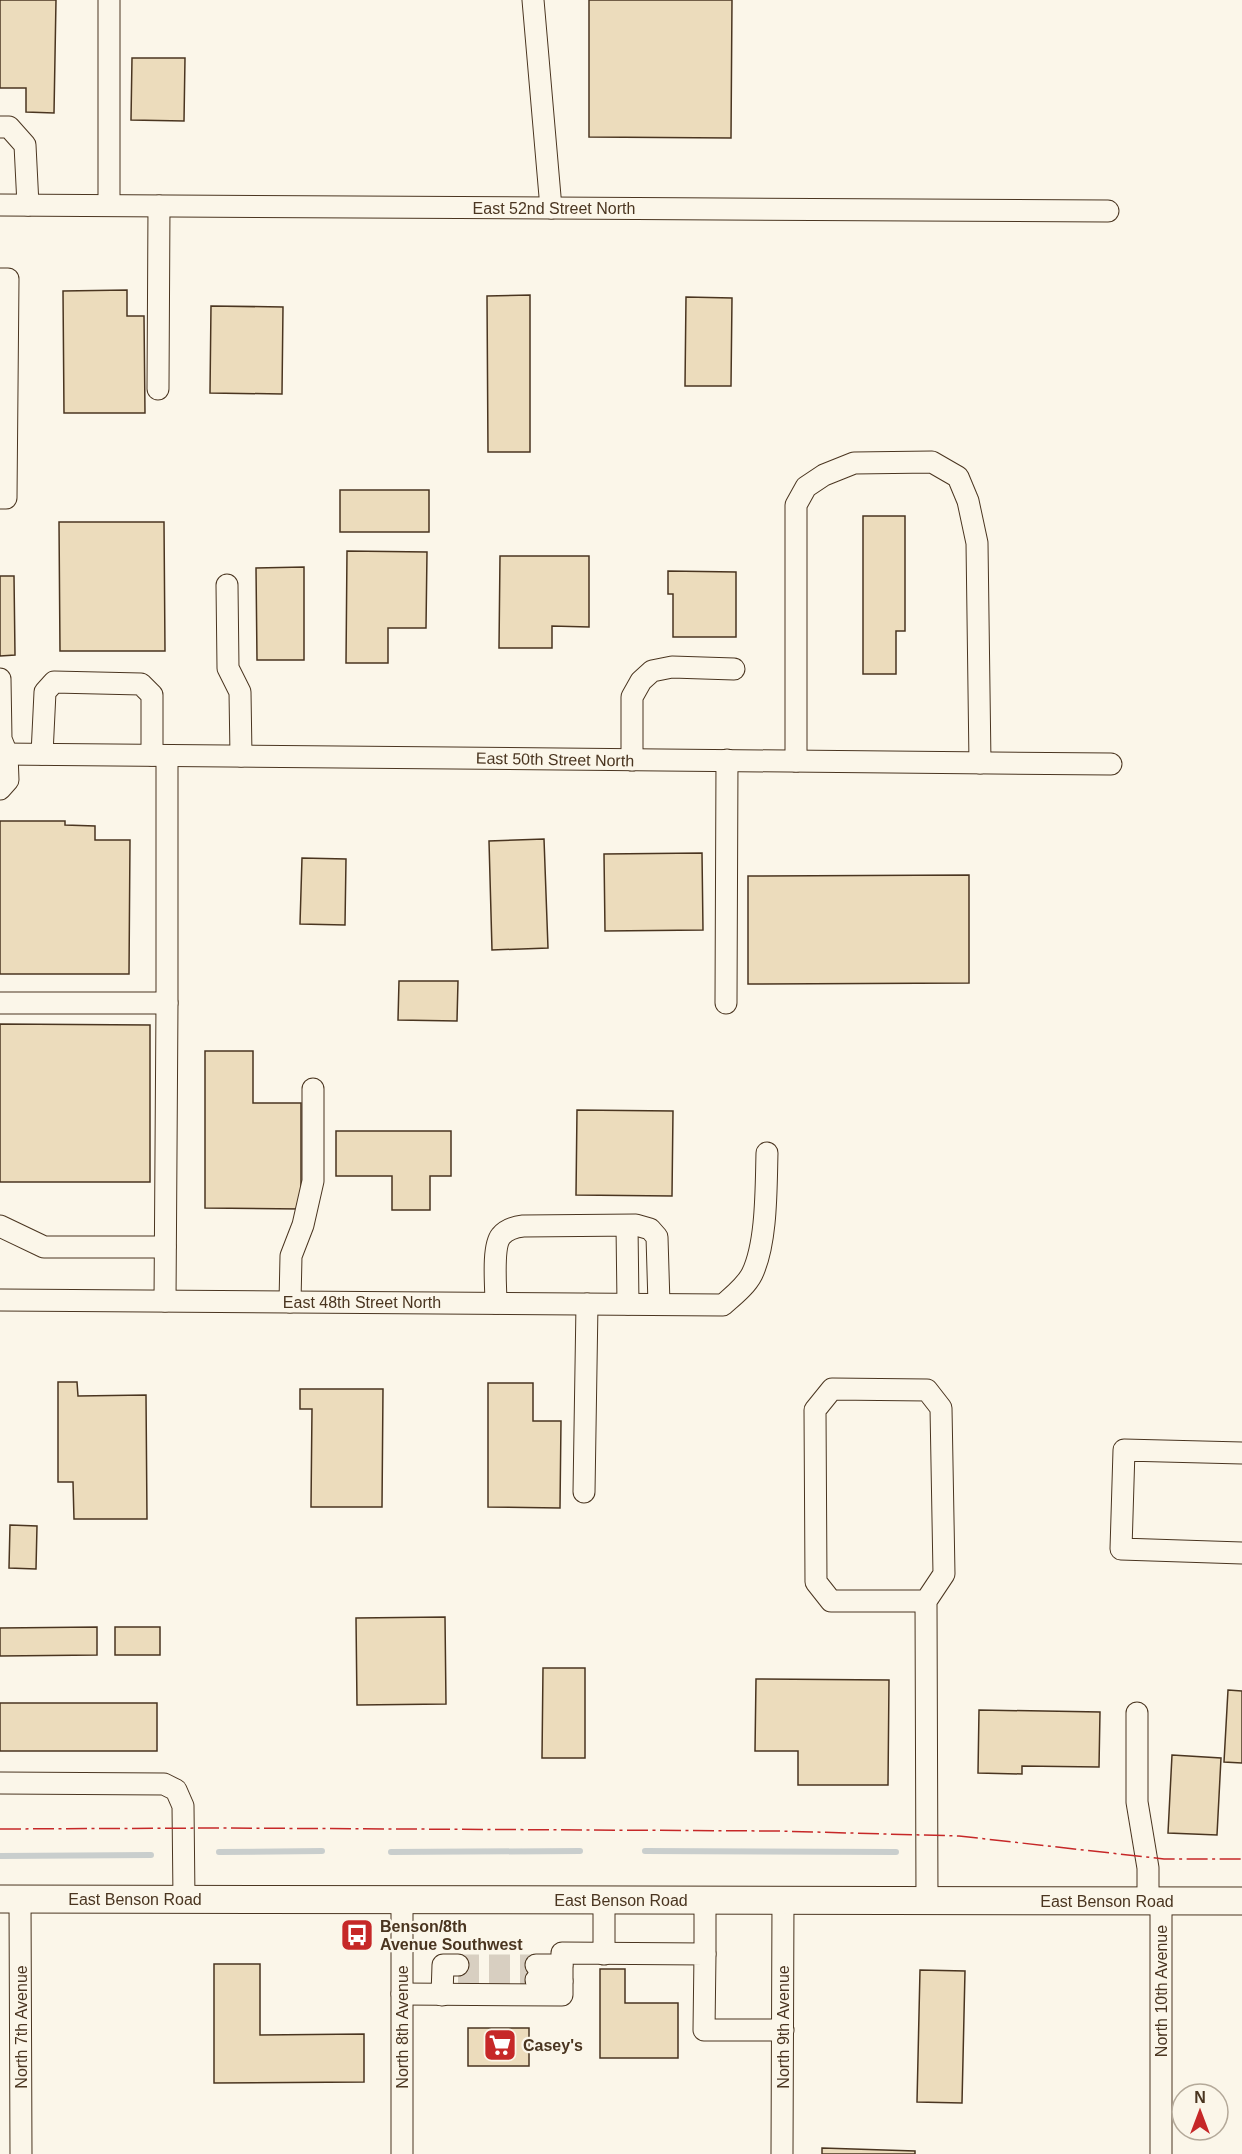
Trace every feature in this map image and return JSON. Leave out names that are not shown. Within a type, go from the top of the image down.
[{"type":"main road","name":"East Benson Road","points":[[10,1899],[1242,1901]]},
{"type":"street","points":[[109,0],[110,205]]},
{"type":"street","points":[[532,0],[551,208]]},
{"type":"street","points":[[0,127],[9,127],[25,145],[28,205]]},
{"type":"street","name":"East 52nd Street North","points":[[0,205],[1108,211]]},
{"type":"street","points":[[158,389],[159,206]]},
{"type":"street","points":[[0,279],[8,279],[6,498],[0,498]]},
{"type":"street","points":[[796,761],[796,505],[806,487],[824,475],[854,463],[932,462],[958,477],[968,501],[977,543],[980,763]]},
{"type":"street","points":[[227,585],[228,668],[240,692],[241,756]]},
{"type":"street","points":[[633,760],[633,697],[641,681],[651,671],[672,668],[734,669]]},
{"type":"street","points":[[0,679],[1,739],[8,780],[0,789]]},
{"type":"street","points":[[42,754],[45,692],[54,681],[141,684],[152,695],[159,755],[167,1004],[165,1301]]},
{"type":"street","name":"East 50th Street North","points":[[4,754],[1110,764]]},
{"type":"street","points":[[726,1004],[727,760]]},
{"type":"street","points":[[0,1003],[167,1004]]},
{"type":"street","points":[[290,1302],[291,1256],[303,1225],[313,1181],[313,1089]]},
{"type":"street","name":"East 48th Street North","points":[[0,1300],[723,1305],[746,1284],[752,1273],[761,1238],[768,1154]]},
{"type":"street","points":[[496,1303],[496,1242],[511,1228],[636,1225],[650,1229],[657,1237],[659,1304]]},
{"type":"street","points":[[0,1226],[44,1247],[165,1247]]},
{"type":"street","points":[[627,1226],[628,1304]]},
{"type":"street","points":[[584,1492],[587,1304]]},
{"type":"street","points":[[926,1600],[831,1600],[816,1582],[814,1410],[832,1389],[927,1390],[941,1408],[944,1574],[926,1600],[927,1901]]},
{"type":"street","points":[[1242,1453],[1124,1450],[1121,1550],[1242,1553]]},
{"type":"street","name":"North 10th Avenue","points":[[1137,1713],[1137,1802],[1155,1901],[1161,2154]]},
{"type":"street","points":[[0,1783],[164,1784],[177,1790],[183,1806],[184,1899]]},
{"type":"street","name":"North 7th Avenue","points":[[10,1899],[21,2154]]},
{"type":"street","name":"North 8th Avenue","points":[[402,1899],[402,2154]]},
{"type":"street","points":[[604,1900],[604,1954]]},
{"type":"street","points":[[705,1900],[704,2030],[783,2030]]},
{"type":"street","name":"North 9th Avenue","points":[[782,2154],[783,1900]]},
{"type":"street","points":[[402,1994],[450,1980],[562,1995],[562,1953],[705,1954]]},
{"type":"street","points":[[536,1973],[562,1973]]},
{"type":"building","points":[[0,0],[56,0],[54,113],[26,112],[26,88],[0,88]]},
{"type":"building","points":[[589,0],[732,0],[731,138],[589,137]]},
{"type":"building","points":[[132,58],[185,58],[184,121],[131,120]]},
{"type":"building","points":[[127,290],[127,316],[144,316],[145,413],[64,413],[63,291]]},
{"type":"building","points":[[530,295],[530,452],[488,452],[487,296]]},
{"type":"building","points":[[686,297],[732,298],[731,386],[685,386]]},
{"type":"building","points":[[211,306],[283,307],[282,394],[210,393]]},
{"type":"building","points":[[340,490],[429,490],[429,532],[340,532]]},
{"type":"building","points":[[863,516],[905,516],[905,631],[896,631],[896,674],[863,674]]},
{"type":"building","points":[[59,522],[164,522],[165,651],[60,651]]},
{"type":"building","points":[[347,551],[427,552],[426,628],[388,628],[388,663],[346,663]]},
{"type":"building","points":[[500,556],[589,556],[589,627],[552,626],[552,648],[499,648]]},
{"type":"building","points":[[304,567],[304,660],[257,660],[256,568]]},
{"type":"building","points":[[668,571],[736,572],[736,637],[673,637],[673,594],[668,594]]},
{"type":"building","points":[[0,576],[14,576],[15,655],[0,656]]},
{"type":"building","points":[[0,821],[65,821],[65,825],[95,826],[95,840],[130,840],[129,974],[0,974]]},
{"type":"building","points":[[544,839],[548,948],[492,950],[489,841]]},
{"type":"building","points":[[702,853],[703,930],[605,931],[604,854]]},
{"type":"building","points":[[302,858],[346,859],[345,925],[300,924]]},
{"type":"building","points":[[969,875],[969,983],[748,984],[748,876]]},
{"type":"building","points":[[399,981],[458,981],[457,1021],[398,1020]]},
{"type":"building","points":[[0,1024],[150,1025],[150,1182],[0,1182]]},
{"type":"building","points":[[205,1051],[253,1051],[253,1103],[301,1103],[301,1209],[205,1208]]},
{"type":"building","points":[[577,1110],[673,1111],[672,1196],[576,1195]]},
{"type":"building","points":[[336,1131],[451,1131],[451,1176],[430,1176],[430,1210],[392,1210],[392,1176],[336,1176]]},
{"type":"building","points":[[58,1382],[77,1382],[78,1396],[146,1395],[147,1519],[74,1519],[73,1482],[58,1482]]},
{"type":"building","points":[[488,1383],[533,1383],[533,1421],[561,1421],[560,1508],[488,1507]]},
{"type":"building","points":[[300,1389],[383,1389],[382,1507],[311,1507],[312,1409],[300,1409]]},
{"type":"building","points":[[10,1525],[37,1526],[36,1569],[9,1568]]},
{"type":"building","points":[[445,1617],[446,1704],[357,1705],[356,1618]]},
{"type":"building","points":[[97,1627],[97,1655],[0,1656],[0,1628]]},
{"type":"building","points":[[115,1627],[160,1627],[160,1655],[115,1655]]},
{"type":"building","points":[[543,1668],[585,1668],[585,1758],[542,1758]]},
{"type":"building","points":[[756,1679],[889,1680],[888,1785],[798,1785],[798,1751],[755,1751]]},
{"type":"building","points":[[1228,1690],[1242,1691],[1242,1763],[1224,1762]]},
{"type":"building","points":[[0,1703],[157,1703],[157,1751],[0,1751]]},
{"type":"building","points":[[979,1710],[1100,1712],[1099,1767],[1022,1766],[1022,1774],[978,1773]]},
{"type":"building","points":[[1172,1755],[1221,1758],[1217,1835],[1168,1833]]},
{"type":"building","points":[[214,1964],[260,1964],[260,2035],[364,2034],[364,2082],[214,2083]]},
{"type":"building","points":[[600,1969],[625,1969],[625,2003],[678,2003],[678,2058],[600,2058]]},
{"type":"building","points":[[920,1970],[965,1971],[962,2103],[917,2102]]},
{"type":"building","points":[[468,2028],[529,2028],[529,2066],[468,2066]]},
{"type":"building","points":[[822,2148],[915,2151],[915,2154],[822,2154]]},
{"type":"waterway","points":[[219,1852],[322,1851]]},
{"type":"waterway","points":[[391,1852],[580,1851]]},
{"type":"waterway","points":[[645,1851],[896,1852]]},
{"type":"waterway","points":[[0,1856],[151,1855]]},
{"type":"tunnel","points":[[458,1965],[536,1965]]},
{"type":"tunnel","points":[[458,1980],[536,1980]]},
{"type":"power","points":[[0,1829],[777,1831],[959,1836],[1164,1859],[1242,1859]]},
{"type":"place","name":"Benson/8th Avenue Southwest","points":[[357,1935]]},
{"type":"place","name":"Casey's","points":[[500,2045]]}]
